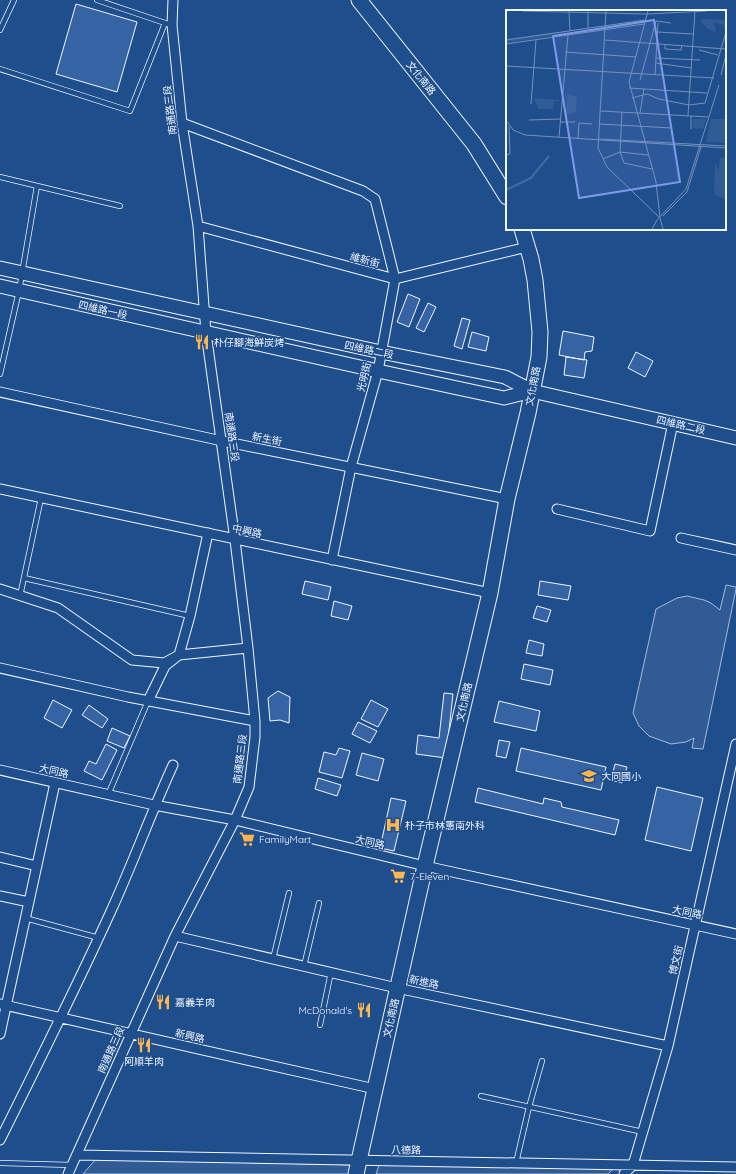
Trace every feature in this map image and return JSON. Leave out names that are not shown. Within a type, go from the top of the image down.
[{"type":"main road","name":"文化南路","points":[[359,0],[474,144],[506,195]]},
{"type":"main road","name":"文化南路","points":[[357,1167],[425,866],[490,593],[507,499],[539,357],[540,332],[535,280],[522,230]]},
{"type":"street","name":"南通路三段","points":[[68,1174],[130,1033],[175,936],[234,820],[249,787],[255,737],[255,721],[248,648],[235,540],[206,333],[198,226],[182,123],[169,24],[172,0]]},
{"type":"street","name":"光明街","points":[[182,123],[363,191],[375,199],[394,280],[378,371],[351,467],[332,560]]},
{"type":"street","name":"維新街","points":[[198,226],[394,280],[527,247]]},
{"type":"street","name":"四維路一段","points":[[0,268],[205,313]]},
{"type":"street","name":"四維路一段","points":[[0,286],[206,333]]},
{"type":"street","name":"四維路二段","points":[[205,313],[381,352],[505,377],[532,391],[736,438]]},
{"type":"street","name":"四維路二段","points":[[206,333],[504,398],[532,391]]},
{"type":"street","name":"新生街","points":[[0,392],[222,441],[507,499]]},
{"type":"street","points":[[557,509],[650,531],[673,423]]},
{"type":"street","name":"中興路","points":[[0,489],[490,593]]},
{"type":"street","points":[[148,701],[165,666],[179,655],[190,616],[208,534]]},
{"type":"street","points":[[681,538],[736,550]]},
{"type":"street","points":[[0,589],[58,608],[132,660],[164,663],[179,655],[248,648]]},
{"type":"street","points":[[0,668],[148,701],[255,721]]},
{"type":"street","name":"博文街","points":[[624,1174],[633,1165],[668,1046],[736,744]]},
{"type":"street","points":[[0,1140],[62,1018],[99,938],[154,805],[173,765]]},
{"type":"street","name":"大同路","points":[[0,770],[154,805],[234,820],[425,866],[736,934]]},
{"type":"street","points":[[0,1034],[3,1005],[29,902],[55,783]]},
{"type":"street","points":[[0,857],[37,866]]},
{"type":"street","points":[[0,896],[29,902]]},
{"type":"street","name":"新進路","points":[[175,936],[397,988],[668,1046]]},
{"type":"street","name":"新興路","points":[[3,1005],[375,1089]]},
{"type":"street","name":"八德路","points":[[76,1155],[357,1167],[516,1163],[736,1166]]},
{"type":"lane","points":[[0,30],[14,0]]},
{"type":"lane","points":[[0,69],[130,111],[169,24],[98,0]]},
{"type":"lane","points":[[0,177],[120,206]]},
{"type":"lane","points":[[0,374],[19,291],[37,186]]},
{"type":"lane","points":[[20,596],[41,498]]},
{"type":"lane","points":[[24,578],[190,616]]},
{"type":"lane","points":[[108,795],[148,701]]},
{"type":"lane","points":[[273,959],[289,893]]},
{"type":"lane","points":[[304,966],[319,903]]},
{"type":"lane","points":[[25,918],[99,938]]},
{"type":"lane","points":[[320,1025],[331,972]]},
{"type":"lane","points":[[516,1163],[529,1107],[542,1061]]},
{"type":"lane","points":[[481,1096],[643,1132]]},
{"type":"lane","points":[[0,1163],[72,1165]]},
{"type":"shaded area","points":[[726,585],[736,587],[736,589],[703,749],[692,748],[694,738],[686,742],[671,744],[649,736],[639,726],[633,713],[656,609],[677,598],[687,596],[704,600],[720,610]]},
{"type":"shaded area","points":[[96,1159],[354,1165],[351,1174],[83,1174]]},
{"type":"shaded area","points":[[379,1165],[613,1169],[608,1174],[376,1174]]},
{"type":"building","points":[[76,4],[137,22],[117,92],[56,74]]},
{"type":"building","points":[[408,294],[420,299],[409,327],[397,322]]},
{"type":"building","points":[[428,303],[436,307],[424,332],[416,328]]},
{"type":"building","points":[[462,318],[470,320],[462,349],[454,346]]},
{"type":"building","points":[[563,331],[594,337],[592,351],[585,352],[584,360],[559,355]]},
{"type":"building","points":[[472,332],[489,337],[486,351],[468,347]]},
{"type":"building","points":[[636,352],[653,361],[645,377],[628,368]]},
{"type":"building","points":[[566,357],[587,360],[584,378],[564,375]]},
{"type":"building","points":[[305,581],[331,587],[328,600],[302,594]]},
{"type":"building","points":[[540,581],[571,586],[568,600],[538,595]]},
{"type":"building","points":[[334,601],[352,606],[348,620],[331,616]]},
{"type":"building","points":[[537,606],[551,610],[547,622],[533,618]]},
{"type":"building","points":[[529,640],[544,644],[542,656],[526,653]]},
{"type":"building","points":[[524,664],[553,670],[550,685],[521,679]]},
{"type":"building","points":[[278,691],[290,697],[289,723],[280,720],[270,721],[268,698]]},
{"type":"building","points":[[444,693],[453,694],[446,758],[416,754],[418,735],[439,738]]},
{"type":"building","points":[[53,700],[72,710],[62,728],[44,718]]},
{"type":"building","points":[[371,700],[388,709],[378,727],[361,719]]},
{"type":"building","points":[[499,701],[540,711],[536,731],[494,722]]},
{"type":"building","points":[[89,705],[108,719],[102,728],[82,715]]},
{"type":"building","points":[[358,722],[377,731],[370,743],[352,734]]},
{"type":"building","points":[[112,728],[130,736],[124,748],[107,741]]},
{"type":"building","points":[[499,740],[510,742],[506,758],[496,756]]},
{"type":"building","points":[[106,744],[117,750],[102,780],[84,771],[89,761],[96,764]]},
{"type":"building","points":[[339,748],[350,751],[342,778],[319,772],[324,752],[336,755]]},
{"type":"building","points":[[521,748],[606,767],[601,790],[516,771]]},
{"type":"building","points":[[362,753],[384,759],[378,781],[356,775]]},
{"type":"building","points":[[615,764],[627,767],[622,783],[611,780]]},
{"type":"building","points":[[318,778],[341,785],[337,796],[315,789]]},
{"type":"building","points":[[657,787],[703,798],[691,851],[645,840]]},
{"type":"building","points":[[478,788],[543,804],[544,798],[561,802],[562,807],[619,820],[615,835],[475,802]]},
{"type":"building","name":"朴子市林憲南外科","points":[[391,798],[406,801],[394,851],[380,848]]},
{"type":"place","name":"朴仔腳海鮮炭烤","points":[[202,342]]},
{"type":"place","name":"大同國小","points":[[589,776]]},
{"type":"place","name":"朴子市林憲南外科","points":[[393,825]]},
{"type":"place","name":"FamilyMart","points":[[247,839]]},
{"type":"place","name":"7-Eleven","points":[[398,876]]},
{"type":"place","name":"嘉義羊肉","points":[[163,1002]]},
{"type":"place","name":"McDonald's","points":[[364,1010]]},
{"type":"place","name":"阿順羊肉","points":[[144,1045]]}]
